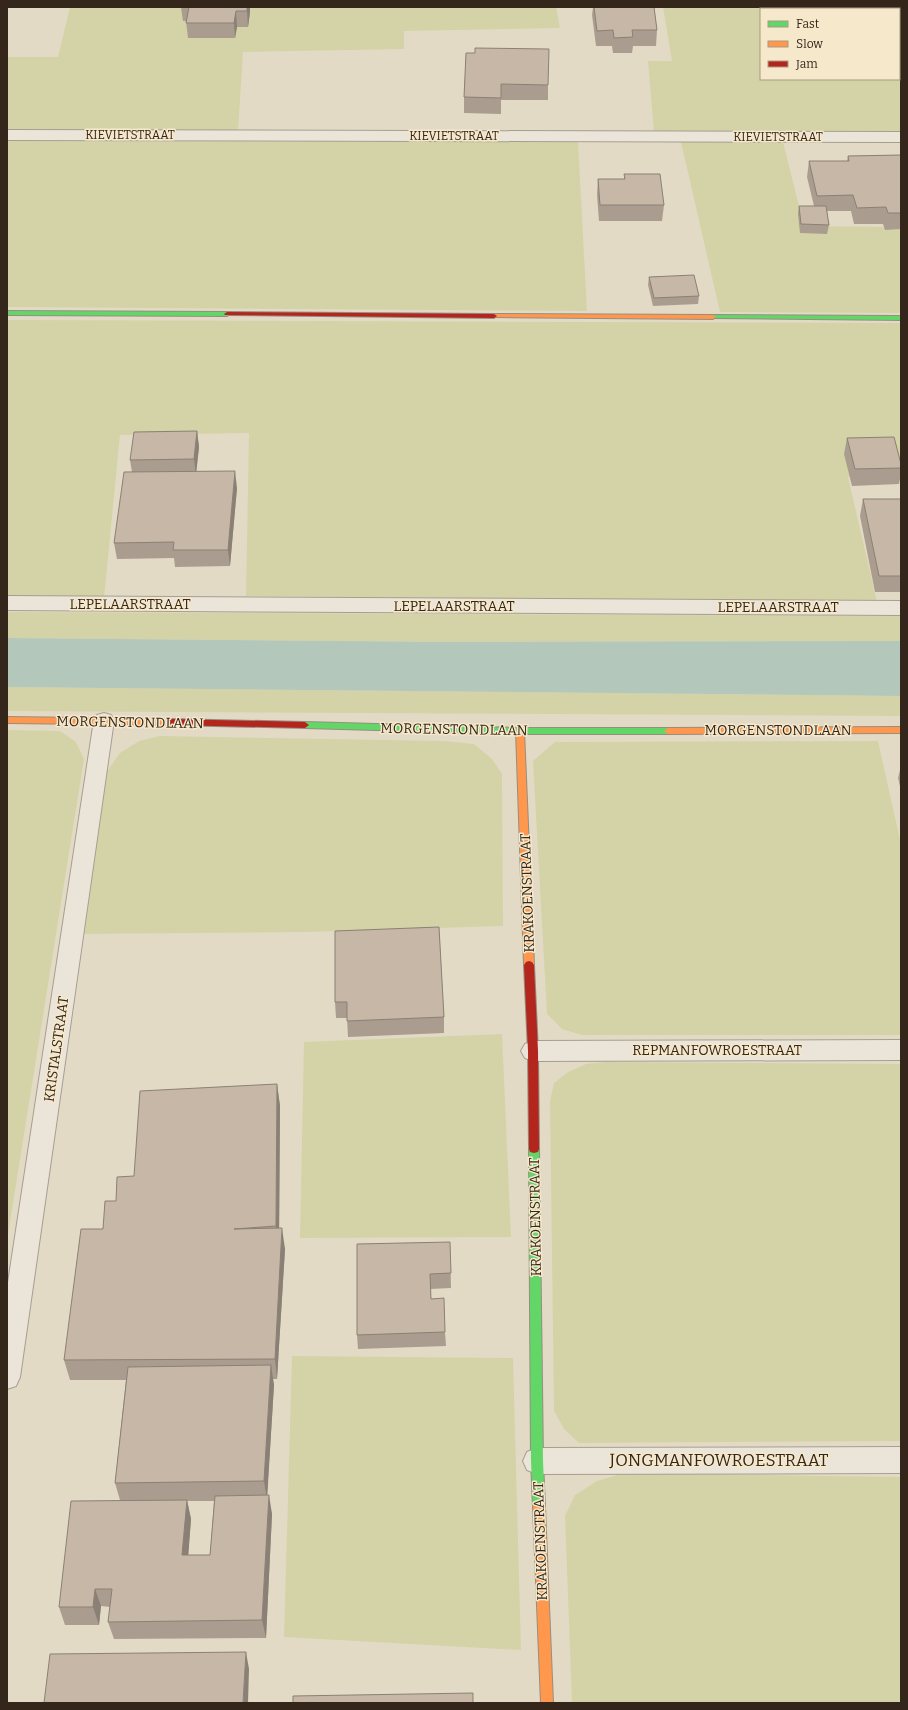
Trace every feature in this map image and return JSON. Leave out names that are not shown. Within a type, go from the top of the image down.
[{"type":"street","name":"KIEVIETSTRAAT","points":[[7,135],[901,137]]},
{"type":"street","points":[[7,313],[901,318]]},
{"type":"street","name":"LEPELAARSTRAAT","points":[[7,603],[901,608]]},
{"type":"street","name":"MORGENSTONDLAAN","points":[[7,720],[104,720],[520,731],[901,730]]},
{"type":"street","name":"KRISTALSTRAAT","points":[[7,1377],[104,720]]},
{"type":"street","name":"KRAKOENSTRAAT","points":[[520,731],[533,1051],[537,1460],[547,1703]]},
{"type":"street","name":"REPMANFOWROESTRAAT","points":[[533,1051],[901,1050]]},
{"type":"street","name":"JONGMANFOWROESTRAAT","points":[[537,1460],[901,1460]]},
{"type":"green space","points":[[70,7],[556,7],[560,28],[404,31],[404,49],[243,52],[238,131],[7,130],[7,57],[58,57]]},
{"type":"green space","points":[[663,7],[901,7],[901,133],[654,133],[648,61],[672,61]]},
{"type":"green space","points":[[7,141],[578,142],[587,311],[7,307]]},
{"type":"green space","points":[[681,142],[783,142],[804,226],[901,227],[901,313],[720,312]]},
{"type":"green space","points":[[7,320],[901,323],[901,476],[848,477],[877,602],[246,596],[249,433],[120,435],[104,598],[7,597]]},
{"type":"green space","points":[[7,612],[901,616],[901,641],[448,642],[7,638]]},
{"type":"green space","points":[[7,687],[901,696],[901,716],[7,711]]},
{"type":"green space","points":[[7,730],[60,731],[76,742],[84,759],[7,1241]]},
{"type":"green space","points":[[160,736],[445,741],[474,744],[492,759],[502,774],[503,926],[305,932],[80,934],[105,774],[120,753],[139,741]]},
{"type":"green space","points":[[878,741],[901,844],[901,1035],[582,1035],[562,1029],[547,1014],[533,761],[555,742]]},
{"type":"green space","points":[[502,1034],[511,1237],[300,1238],[304,1042]]},
{"type":"green space","points":[[606,1062],[901,1064],[901,1441],[579,1443],[564,1429],[554,1411],[550,1101],[554,1083],[568,1072],[586,1064]]},
{"type":"green space","points":[[292,1356],[513,1358],[521,1650],[284,1637]]},
{"type":"green space","points":[[624,1473],[901,1477],[901,1703],[572,1703],[565,1516],[575,1495],[597,1481]]},
{"type":"shaded area","points":[[7,638],[448,642],[901,641],[901,696],[7,687]]},
{"type":"building","points":[[189,7],[247,7],[247,11],[236,11],[234,23],[186,23]]},
{"type":"building","points":[[594,7],[654,7],[657,30],[632,30],[633,37],[614,38],[613,30],[597,31]]},
{"type":"building","points":[[475,48],[549,49],[548,85],[501,84],[501,98],[464,97],[466,53],[475,53]]},
{"type":"building","points":[[901,155],[901,213],[888,213],[886,207],[857,208],[853,195],[817,196],[809,161],[849,161],[848,156]]},
{"type":"building","points":[[624,174],[660,174],[664,205],[600,205],[598,179],[625,179]]},
{"type":"building","points":[[799,206],[826,206],[829,225],[801,224]]},
{"type":"building","points":[[694,275],[699,296],[654,298],[649,277]]},
{"type":"building","points":[[197,431],[194,459],[130,460],[134,432]]},
{"type":"building","points":[[894,437],[901,468],[855,469],[847,438]]},
{"type":"building","points":[[235,471],[228,550],[173,550],[174,542],[114,543],[124,472]]},
{"type":"building","points":[[863,499],[901,499],[901,576],[879,576]]},
{"type":"building","points":[[439,927],[444,1017],[347,1021],[347,1002],[335,1002],[335,931]]},
{"type":"building","points":[[277,1084],[276,1226],[234,1229],[282,1228],[275,1359],[64,1360],[81,1229],[103,1229],[105,1201],[116,1201],[117,1177],[134,1176],[140,1091]]},
{"type":"building","points":[[450,1242],[451,1273],[430,1274],[431,1299],[444,1298],[445,1332],[357,1335],[357,1244]]},
{"type":"building","points":[[271,1365],[264,1481],[115,1483],[128,1367]]},
{"type":"building","points":[[269,1495],[262,1620],[108,1622],[112,1589],[95,1589],[93,1607],[59,1607],[71,1501],[187,1500],[182,1555],[210,1555],[215,1496]]},
{"type":"building","points":[[246,1652],[243,1703],[44,1703],[50,1654]]},
{"type":"building","points":[[473,1693],[473,1703],[293,1703],[293,1696]]},
{"type":"traffic: fast","points":[[7,313],[227,314]]},
{"type":"traffic: fast","points":[[713,317],[901,318]]},
{"type":"traffic: fast","points":[[305,725],[520,731],[668,731]]},
{"type":"traffic: fast","points":[[534,1149],[537,1461],[539,1507]]},
{"type":"traffic: slow","points":[[494,316],[713,317]]},
{"type":"traffic: slow","points":[[7,720],[171,722]]},
{"type":"traffic: slow","points":[[668,731],[901,730]]},
{"type":"traffic: slow","points":[[520,731],[529,965]]},
{"type":"traffic: slow","points":[[539,1507],[547,1703]]},
{"type":"traffic: jam","points":[[227,314],[494,316]]},
{"type":"traffic: jam","points":[[171,722],[305,725]]},
{"type":"traffic: jam","points":[[529,965],[533,1051],[534,1149]]}]
